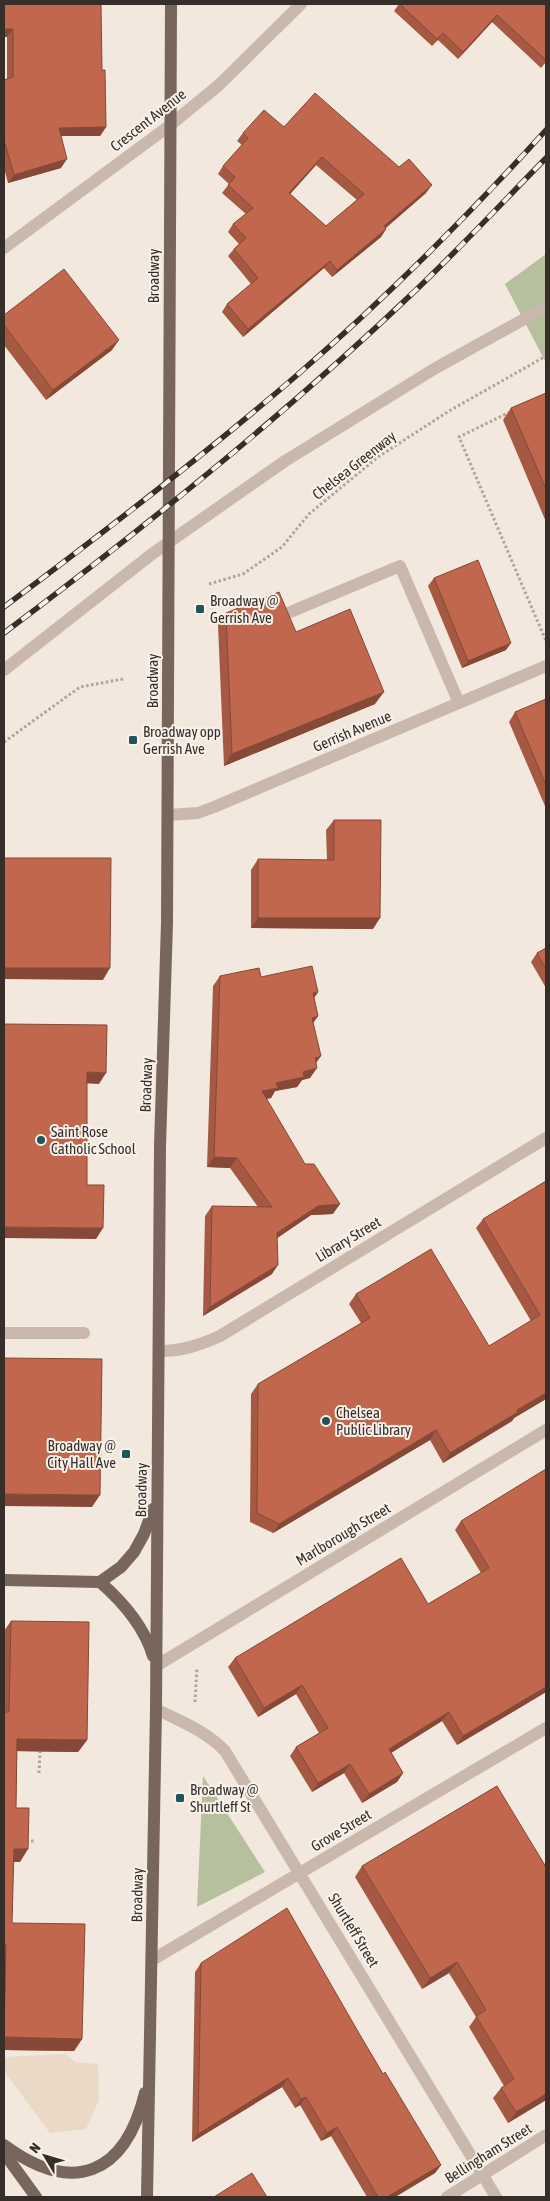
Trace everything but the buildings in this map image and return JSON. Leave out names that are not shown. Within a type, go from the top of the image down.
[{"type":"main road","name":"Broadway","points":[[147,2197],[156,1709],[160,1146],[167,923],[171,4]]},
{"type":"main road","points":[[4,1580],[100,1582],[121,1567],[134,1552],[152,1514],[157,1490]]},
{"type":"main road","points":[[100,1582],[122,1603],[139,1625],[151,1648],[156,1666]]},
{"type":"main road","points":[[4,2146],[26,2160],[62,2173],[76,2174],[91,2170],[104,2162],[127,2142],[143,2099],[150,2072]]},
{"type":"main road","points":[[4,2153],[36,2197]]},
{"type":"street","name":"Crescent Avenue","points":[[4,248],[169,126],[219,85],[301,4]]},
{"type":"street","points":[[4,670],[152,554],[285,461],[434,369],[546,307]]},
{"type":"street","points":[[288,613],[400,566],[459,703]]},
{"type":"street","name":"Gerrish Avenue","points":[[168,816],[198,813],[214,807],[546,666]]},
{"type":"street","name":"Library Street","points":[[160,1351],[176,1351],[191,1348],[220,1336],[546,1138]]},
{"type":"street","points":[[4,1334],[84,1333]]},
{"type":"street","name":"Marlborough Street","points":[[156,1666],[546,1430]]},
{"type":"street","name":"Shurtleff Street","points":[[156,1709],[201,1731],[215,1740],[225,1751],[301,1873],[496,2197]]},
{"type":"street","name":"Grove Street","points":[[152,1960],[546,1728]]},
{"type":"street","name":"Bellingham Street","points":[[447,2197],[546,2135]]},
{"type":"path","name":"Chelsea Greenway","points":[[209,584],[243,574],[282,547],[309,514],[378,457],[449,411],[546,356]]},
{"type":"path","points":[[519,409],[459,437],[546,641]]},
{"type":"path","points":[[4,742],[80,687],[123,679]]},
{"type":"path","points":[[195,1702],[197,1668]]},
{"type":"path","points":[[39,1773],[40,1751]]},
{"type":"path","points":[[20,1841],[35,1841]]},
{"type":"green space","points":[[546,254],[546,363],[505,284]]},
{"type":"green space","points":[[203,1776],[265,1872],[197,1907]]},
{"type":"shaded area","points":[[65,2054],[75,2062],[98,2064],[99,2100],[86,2129],[50,2133],[4,2071],[4,2057]]},
{"type":"railway","points":[[4,607],[225,436],[329,347],[425,256],[487,194],[546,130]]},
{"type":"railway","points":[[4,633],[111,552],[267,424],[367,336],[433,274],[546,158]]},
{"type":"place","name":"Broadway @ Gerrish Ave","points":[[200,609]]},
{"type":"place","name":"Broadway opp Gerrish Ave","points":[[133,740]]},
{"type":"place","name":"Saint Rose Catholic School","points":[[41,1140]]},
{"type":"place","name":"Chelsea Public Library","points":[[326,1421]]},
{"type":"place","name":"Broadway @ City Hall Ave","points":[[126,1454]]},
{"type":"place","name":"Broadway @ Shurtleff St","points":[[180,1798]]}]
